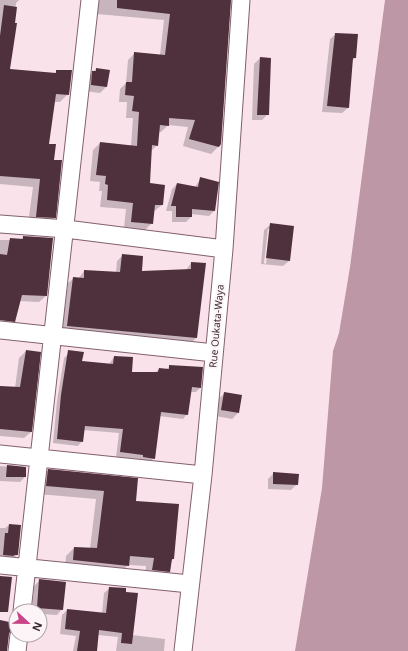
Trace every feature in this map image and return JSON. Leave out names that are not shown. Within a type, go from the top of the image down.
[{"type":"street","points":[[23,603],[66,230],[90,0]]},
{"type":"street","name":"Rue Oukata-Waya","points":[[183,651],[203,475],[224,249],[241,0]]},
{"type":"street","points":[[0,224],[66,230],[224,249]]},
{"type":"street","points":[[0,330],[214,353]]},
{"type":"street","points":[[0,454],[203,475]]},
{"type":"street","points":[[0,565],[190,584]]},
{"type":"shaded area","points":[[385,0],[408,0],[408,651],[295,651],[322,488],[333,351],[339,333],[350,267]]},
{"type":"building","points":[[117,0],[231,0],[221,144],[219,147],[189,139],[195,120],[169,118],[169,126],[160,125],[158,146],[152,145],[150,183],[165,185],[163,205],[155,205],[153,224],[131,222],[133,203],[107,200],[108,185],[105,184],[106,176],[96,175],[100,142],[137,146],[139,112],[132,111],[134,96],[125,95],[126,82],[132,82],[134,52],[165,55],[170,14],[117,8]]},
{"type":"building","points":[[4,5],[17,7],[15,23],[17,23],[10,69],[56,73],[56,70],[72,70],[69,95],[56,94],[49,144],[56,144],[54,160],[62,160],[56,218],[36,217],[40,179],[0,176],[0,36]]},
{"type":"building","points":[[335,33],[358,34],[356,58],[353,58],[349,108],[327,106]]},
{"type":"building","points":[[260,57],[271,58],[269,115],[257,115]]},
{"type":"building","points":[[96,68],[110,70],[107,87],[91,85],[92,71],[96,71]]},
{"type":"building","points":[[200,177],[219,182],[215,211],[192,209],[192,217],[176,217],[176,206],[171,206],[177,183],[198,187]]},
{"type":"building","points":[[270,223],[294,226],[290,261],[266,258]]},
{"type":"building","points":[[23,236],[53,238],[47,296],[22,295],[15,322],[0,320],[0,254],[7,255],[10,238],[23,239]]},
{"type":"building","points":[[122,254],[143,256],[142,271],[191,269],[191,262],[206,263],[197,338],[67,326],[73,277],[84,278],[84,270],[120,272]]},
{"type":"building","points":[[26,350],[41,352],[32,432],[0,429],[0,386],[20,387]]},
{"type":"building","points":[[68,350],[84,352],[82,361],[113,364],[114,356],[133,357],[132,372],[158,372],[159,368],[169,369],[169,365],[203,367],[201,388],[192,387],[188,415],[161,412],[155,459],[143,457],[143,455],[120,452],[123,429],[85,426],[83,442],[57,439],[61,395]]},
{"type":"building","points":[[224,392],[242,395],[239,413],[221,410]]},
{"type":"building","points":[[7,465],[26,467],[26,477],[6,477]]},
{"type":"building","points":[[48,469],[138,478],[136,501],[179,504],[174,559],[172,559],[170,572],[152,570],[154,558],[130,556],[129,566],[73,560],[74,547],[97,548],[104,491],[46,486]]},
{"type":"building","points":[[273,472],[299,474],[298,485],[273,484]]},
{"type":"building","points":[[9,524],[21,525],[18,555],[14,556],[3,555],[5,533],[8,533]]},
{"type":"building","points":[[0,576],[12,577],[8,612],[0,612]]},
{"type":"building","points":[[39,579],[66,582],[63,610],[48,609],[48,603],[37,603]]},
{"type":"building","points":[[109,587],[126,588],[126,592],[138,593],[132,644],[121,643],[122,633],[99,630],[97,651],[77,651],[80,631],[65,629],[67,609],[106,613]]},
{"type":"building","points":[[0,620],[8,622],[8,642],[7,651],[0,651]]}]
